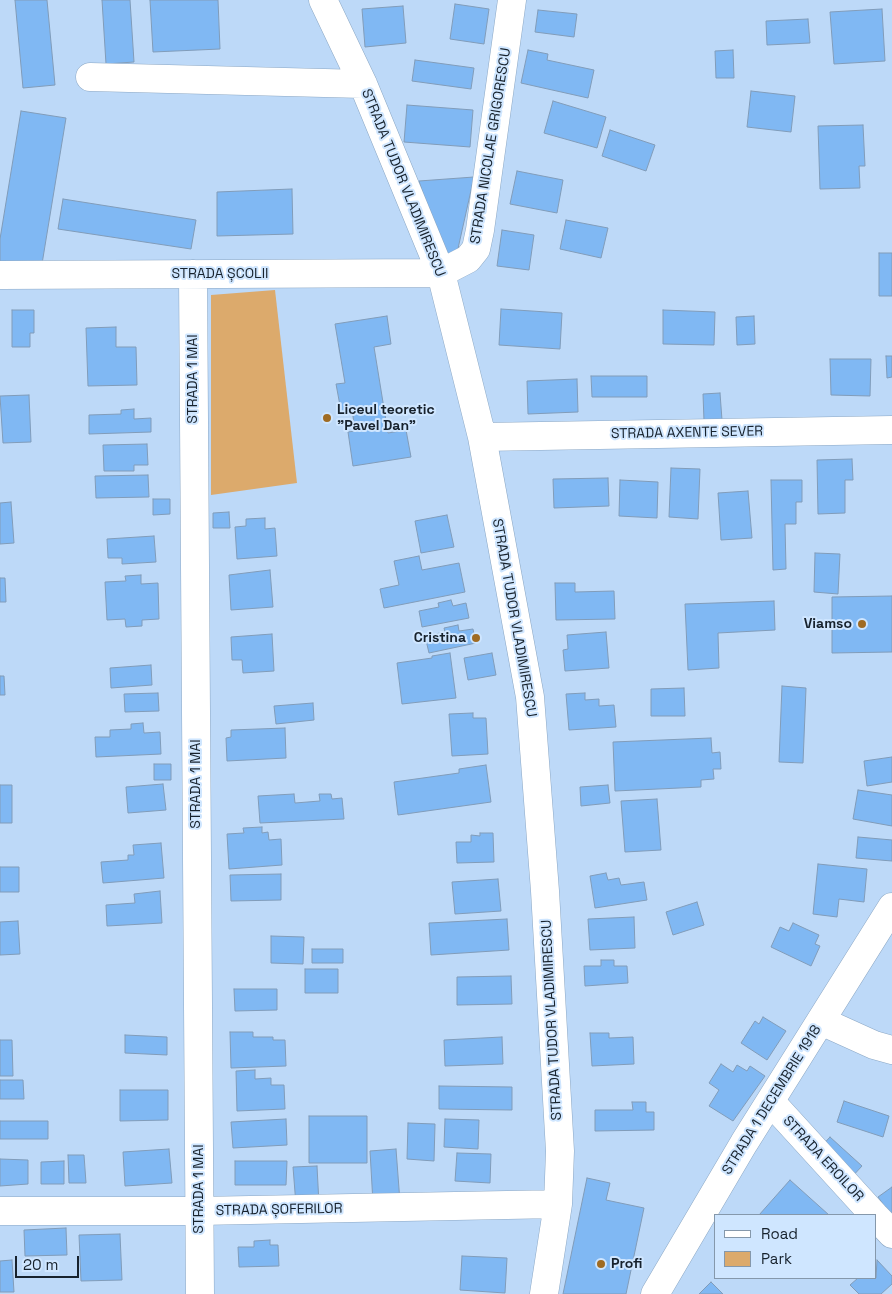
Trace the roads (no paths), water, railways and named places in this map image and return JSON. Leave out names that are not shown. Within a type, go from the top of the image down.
[{"type":"street","name":"STRADA TUDOR VLADIMIRESCU","points":[[323,0],[363,84],[441,273],[482,437],[530,698],[545,891],[558,1122],[558,1204],[544,1294]]},
{"type":"street","name":"STRADA NICOLAE GRIGORESCU","points":[[441,273],[468,260],[476,249],[512,0]]},
{"type":"street","points":[[90,77],[363,84]]},
{"type":"street","name":"STRADA ȘCOLII","points":[[0,275],[441,273]]},
{"type":"street","name":"STRADA 1 MAI","points":[[193,274],[200,1294]]},
{"type":"street","name":"STRADA AXENTE SEVER","points":[[482,437],[892,430]]},
{"type":"street","name":"STRADA 1 DECEMBRIE 1918","points":[[655,1294],[892,907]]},
{"type":"street","points":[[821,1021],[874,1045],[892,1050]]},
{"type":"street","name":"STRADA EROILOR","points":[[771,1102],[873,1214]]},
{"type":"street","name":"STRADA ȘOFERILOR","points":[[0,1211],[199,1212],[558,1204]]},
{"type":"street","name":"STRADA EROILOR","points":[[877,1218],[892,1234]]},
{"type":"place","name":"Liceul teoretic \"Pavel Dan\"","points":[[327,418]]},
{"type":"place","name":"Viamso","points":[[862,624]]},
{"type":"place","name":"Cristina","points":[[476,638]]},
{"type":"place","name":"Profi","points":[[601,1264]]}]
